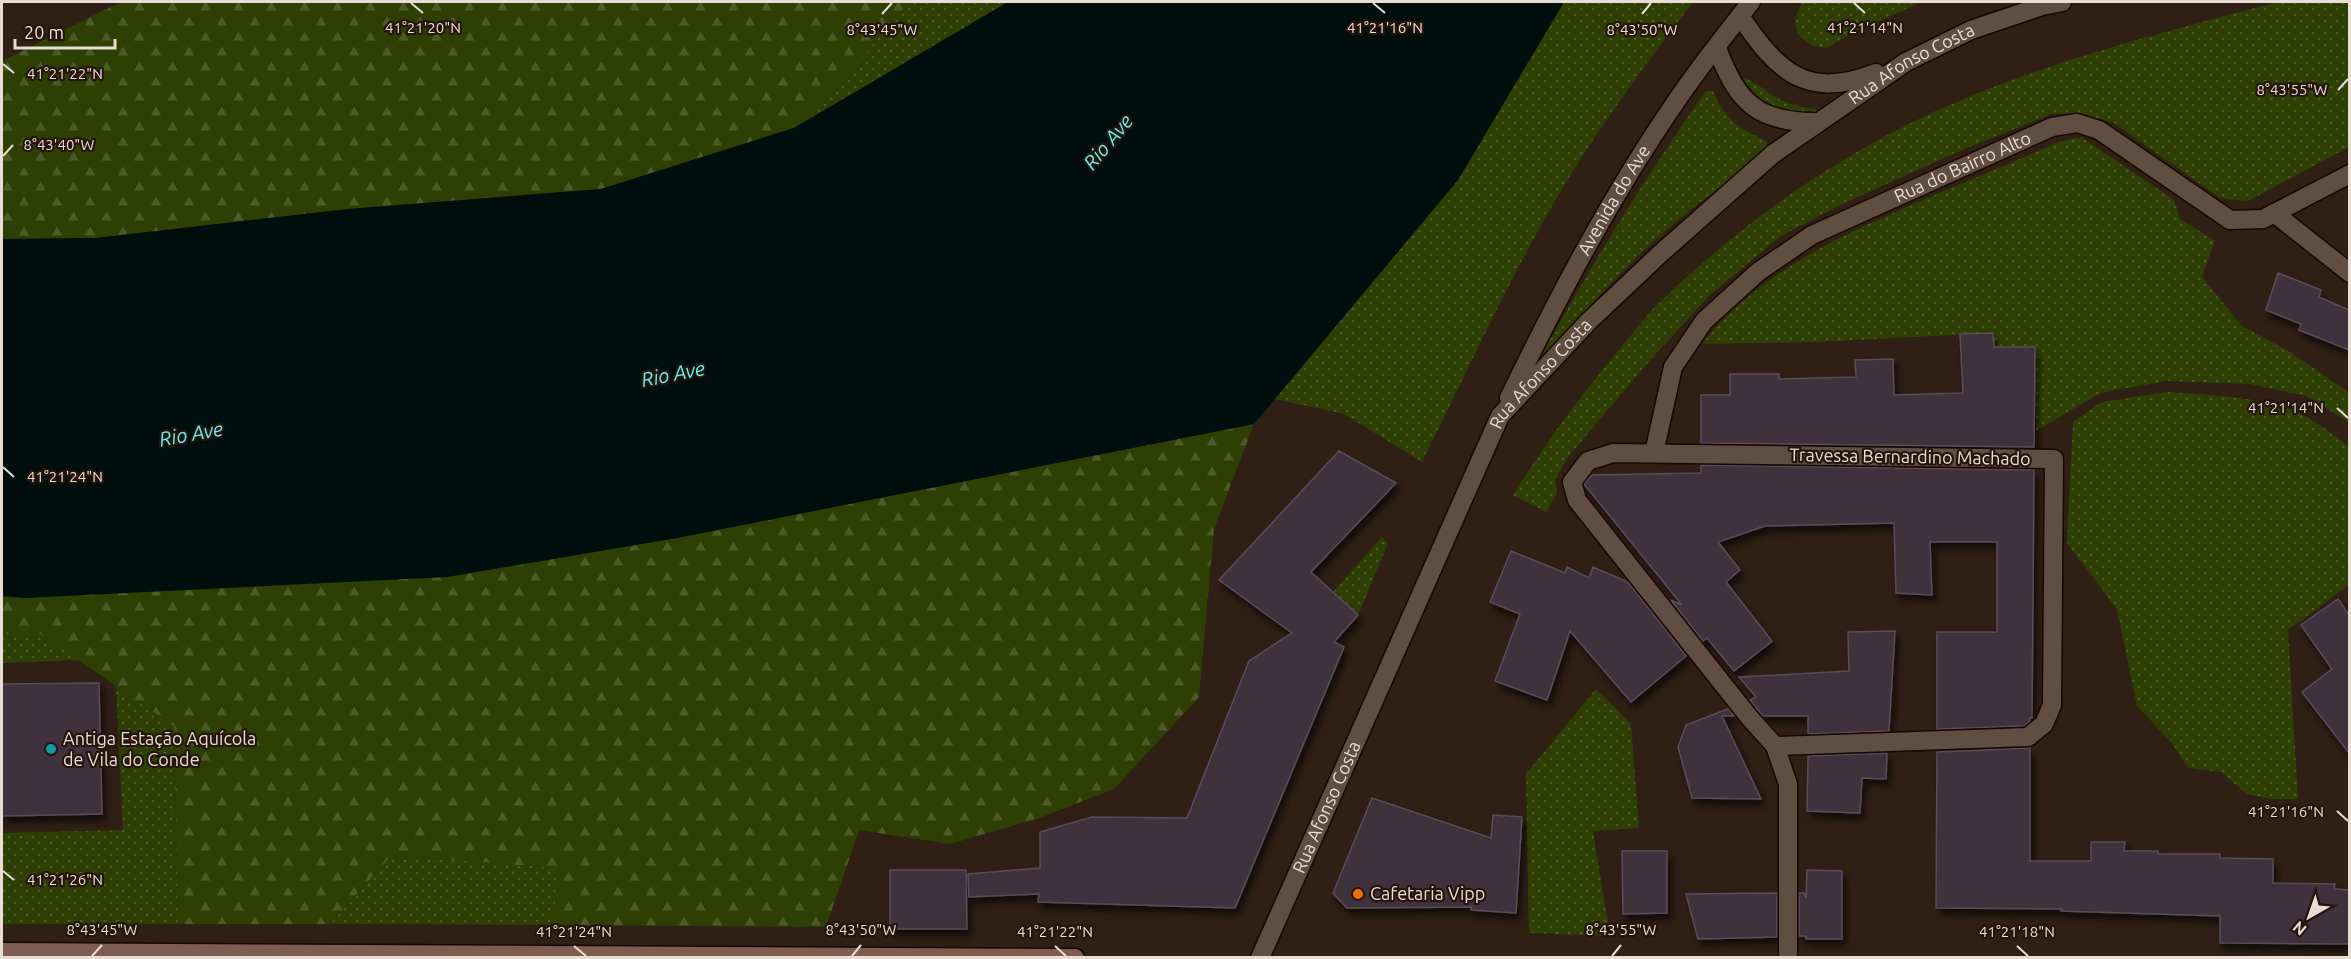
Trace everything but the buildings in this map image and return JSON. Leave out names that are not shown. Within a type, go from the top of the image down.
[{"type":"main road","points":[[2,952],[1075,957]]},
{"type":"street","name":"Rua Afonso Costa","points":[[1260,957],[1500,416],[1589,321],[1661,253],[1773,154],[1906,62],[1971,30],[2042,6],[2062,2]]},
{"type":"street","points":[[1745,9],[1757,42],[1783,69],[1818,84],[1857,81],[1906,62]]},
{"type":"street","name":"Avenida do Ave","points":[[1500,416],[1550,312],[1605,213],[1677,100],[1745,9]]},
{"type":"street","points":[[1717,48],[1727,74],[1742,97],[1765,115],[1793,122],[1818,122]]},
{"type":"street","name":"Rua do Bairro Alto","points":[[1654,453],[1673,367],[1704,321],[1758,272],[1812,236],[2052,127],[2077,123],[2099,130],[2230,220],[2263,219],[2349,174]]},
{"type":"street","points":[[2274,213],[2349,273]]},
{"type":"street","name":"Travessa Bernardino Machado","points":[[1776,746],[2028,737],[2044,724],[2052,705],[2054,459],[1612,453],[1588,461],[1572,482],[1577,500],[1749,717],[1776,746],[1788,784],[1788,957]]},
{"type":"green space","points":[[121,2],[909,2],[866,53],[794,128],[601,189],[348,209],[96,238],[2,239],[2,61]]},
{"type":"green space","points":[[909,2],[1008,2],[794,128],[865,53]]},
{"type":"green space","points":[[1564,2],[1693,2],[1614,109],[1570,176],[1511,281],[1422,462],[1344,414],[1275,399],[1458,180]]},
{"type":"green space","points":[[1802,2],[1922,2],[1850,34],[1827,48],[1813,46],[1798,35],[1795,19]]},
{"type":"green space","points":[[2278,2],[2349,2],[2349,147],[2248,201],[2220,198],[2114,123],[2080,113],[2051,114],[1955,153],[1842,204],[1779,237],[1709,296],[1651,359],[1568,457],[1555,480],[1557,494],[1546,512],[1513,495],[1577,403],[1655,307],[1721,247],[1793,192],[1909,124],[1990,89],[2112,47]]},
{"type":"green space","points":[[1739,77],[1755,83],[1777,98],[1815,109],[1818,116],[1783,114],[1745,93]]},
{"type":"green space","points":[[1706,91],[1713,91],[1723,110],[1734,122],[1767,141],[1767,151],[1687,213],[1637,257],[1582,315],[1530,376],[1614,231]]},
{"type":"green space","points":[[2081,137],[2174,200],[2180,219],[2215,241],[2202,277],[2242,326],[2290,352],[2347,391],[2349,422],[2306,396],[2250,384],[2166,381],[2100,393],[2036,431],[2035,347],[1994,347],[1993,333],[1815,342],[1702,344],[1749,296],[1774,277],[1830,243],[1920,201],[2059,142]]},
{"type":"green space","points":[[2168,392],[2230,397],[2276,405],[2307,417],[2349,447],[2349,585],[2288,630],[2298,799],[2271,799],[2247,794],[2221,772],[2188,768],[2172,743],[2137,706],[2117,609],[2067,543],[2073,422],[2102,402]]},
{"type":"green space","points":[[1254,424],[1214,529],[1199,697],[1114,789],[1039,818],[950,844],[859,830],[826,927],[554,925],[557,868],[392,855],[330,924],[178,924],[174,726],[40,634],[2,634],[2,596],[25,598],[677,538]]},
{"type":"green space","points":[[1382,537],[1388,543],[1358,615],[1333,592]]},
{"type":"green space","points":[[2,634],[40,634],[79,660],[2,663]]},
{"type":"green space","points":[[116,686],[174,726],[178,924],[2,924],[2,833],[123,830]]},
{"type":"green space","points":[[1596,689],[1631,724],[1639,828],[1593,831],[1610,936],[1529,933],[1526,774]]},
{"type":"green space","points":[[392,855],[557,868],[554,925],[330,924]]},
{"type":"water","name":"Rio Ave","points":[[1008,2],[1564,2],[1458,180],[1254,424],[677,538],[447,577],[25,598],[2,596],[2,239],[96,238],[348,209],[601,189],[794,128]]},
{"type":"place","name":"Antiga Estação Aquícola de Vila do Conde","points":[[51,749]]},
{"type":"place","name":"Cafetaria Vipp","points":[[1358,894]]}]
